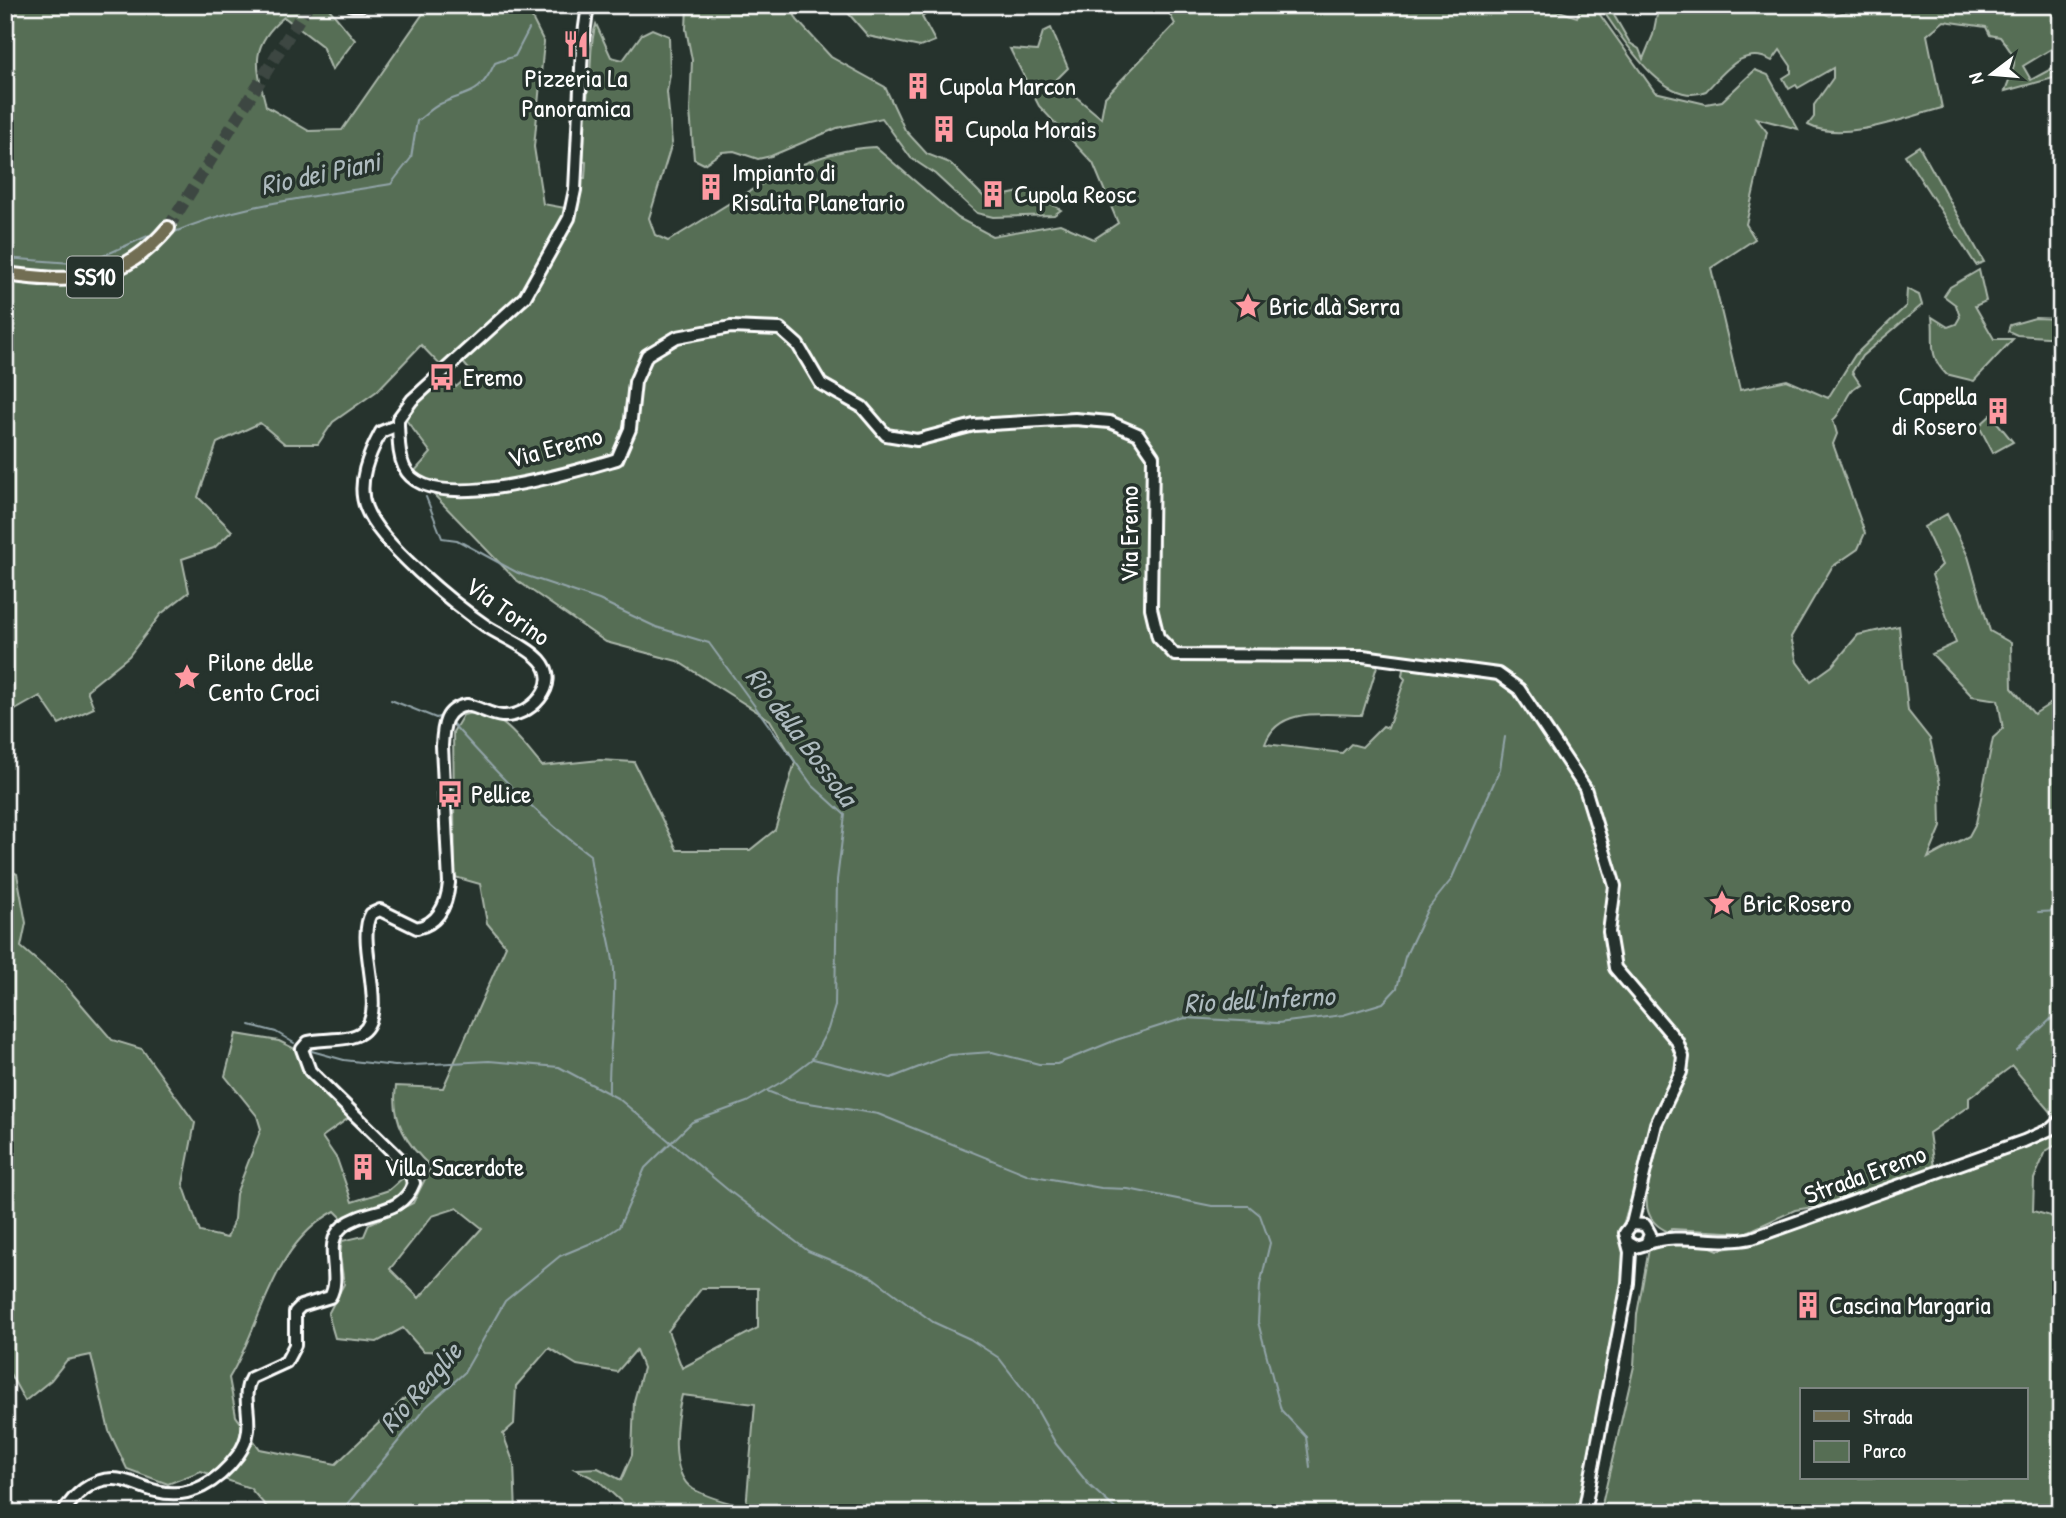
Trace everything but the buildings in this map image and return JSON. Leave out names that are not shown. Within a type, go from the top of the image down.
[{"type":"main road","points":[[352,5],[362,5]]},
{"type":"main road","points":[[554,5],[583,6]]},
{"type":"main road","name":"Via Torino","points":[[63,1513],[77,1494],[106,1480],[116,1479],[158,1492],[179,1494],[202,1488],[226,1468],[240,1452],[248,1436],[250,1425],[247,1396],[251,1378],[286,1363],[295,1345],[295,1312],[301,1306],[330,1297],[337,1286],[333,1240],[342,1227],[385,1211],[405,1200],[414,1182],[406,1165],[310,1071],[303,1057],[303,1046],[311,1041],[357,1034],[365,1030],[370,1020],[367,928],[371,914],[380,910],[417,928],[436,918],[447,902],[449,883],[442,746],[443,723],[449,713],[467,705],[496,714],[514,715],[533,706],[547,687],[548,675],[539,659],[469,614],[404,556],[377,526],[365,507],[363,486],[370,454],[381,432],[396,423],[412,400],[525,297],[569,218],[575,190],[583,6]]},
{"type":"main road","name":"SS10","points":[[5,274],[63,280],[100,275],[137,258],[168,228]]},
{"type":"main road","name":"Via Eremo","points":[[396,423],[404,469],[425,488],[449,492],[508,485],[583,469],[617,459],[630,429],[635,382],[647,355],[677,337],[731,327],[780,329],[799,345],[821,384],[862,407],[886,435],[917,440],[974,425],[1075,419],[1110,422],[1138,434],[1153,456],[1151,608],[1158,637],[1175,655],[1382,658],[1498,674],[1519,689],[1585,788],[1615,886],[1609,932],[1615,968],[1677,1041],[1683,1057],[1681,1072],[1656,1124],[1632,1224]]},
{"type":"main road","name":"Strada Eremo","points":[[1644,1244],[1678,1238],[1752,1238],[2024,1141],[2051,1129],[2061,1120]]},
{"type":"main road","name":"Via Eremo","points":[[1643,1185],[1646,1226]]},
{"type":"main road","points":[[1584,1513],[1628,1283],[1629,1243],[1625,1233],[1632,1224],[1646,1226],[1649,1237],[1628,1283]]},
{"type":"main road","name":"Strada Eremo","points":[[1646,1226],[1678,1238]]},
{"type":"main road","points":[[1629,1243],[1644,1244]]},
{"type":"green space","points":[[5,5],[326,5],[355,40],[332,70],[322,46],[284,17],[265,38],[258,57],[266,106],[309,131],[342,130],[429,5],[499,5],[530,14],[544,42],[534,147],[543,204],[576,210],[580,178],[585,178],[586,162],[580,161],[596,24],[611,57],[623,60],[642,34],[652,29],[669,36],[670,74],[667,92],[672,143],[649,218],[655,235],[668,241],[793,168],[847,150],[875,147],[958,218],[992,236],[1060,224],[1094,239],[1118,223],[1093,163],[1039,106],[1010,49],[1037,51],[1043,32],[1051,28],[1068,68],[1056,80],[1101,118],[1105,97],[1175,24],[1165,5],[1541,5],[1577,17],[1582,5],[1593,5],[1655,92],[1706,104],[1722,101],[1755,70],[1768,75],[1798,129],[1756,118],[1767,132],[1746,224],[1755,239],[1711,268],[1740,390],[1787,380],[1828,398],[1855,355],[1906,306],[1907,289],[1919,295],[1922,305],[1862,356],[1852,372],[1860,384],[1851,392],[1833,420],[1837,434],[1833,444],[1865,533],[1858,549],[1832,567],[1791,637],[1797,662],[1811,681],[1832,666],[1858,635],[1899,626],[1908,711],[1930,739],[1940,784],[1941,827],[1928,858],[1969,836],[1976,823],[1993,738],[2003,729],[1998,700],[1972,696],[1932,654],[1956,643],[1932,575],[1942,565],[1924,527],[1947,514],[1968,556],[1990,631],[2011,643],[2012,688],[2034,714],[2061,697],[2061,1114],[2057,1119],[2012,1066],[1969,1098],[1969,1106],[1929,1133],[1934,1167],[1819,1206],[1795,1210],[1745,1233],[1672,1229],[1669,1232],[1660,1227],[1647,1209],[1649,1174],[1633,1196],[1620,1233],[1627,1255],[1625,1276],[1593,1452],[1576,1513],[644,1513],[647,1510],[628,1508],[599,1481],[575,1469],[598,1468],[621,1480],[632,1455],[634,1401],[643,1368],[636,1350],[617,1372],[577,1365],[549,1348],[516,1386],[514,1424],[503,1434],[514,1464],[516,1513],[272,1513],[250,1488],[201,1471],[168,1484],[127,1469],[109,1431],[91,1355],[67,1360],[51,1380],[25,1401],[5,1365],[5,868],[17,874],[26,923],[21,947],[64,984],[112,1040],[142,1049],[195,1123],[183,1184],[200,1232],[227,1238],[234,1219],[236,1194],[261,1129],[257,1116],[225,1076],[236,1034],[279,1041],[295,1049],[303,1068],[350,1117],[322,1137],[337,1159],[352,1202],[389,1190],[405,1176],[401,1195],[385,1207],[344,1220],[335,1211],[296,1243],[271,1286],[229,1378],[236,1416],[260,1449],[336,1464],[453,1352],[423,1351],[403,1328],[377,1342],[335,1338],[328,1314],[344,1284],[340,1256],[342,1241],[364,1236],[369,1224],[413,1203],[431,1167],[408,1141],[403,1131],[396,1110],[396,1086],[443,1088],[506,946],[487,923],[480,884],[455,877],[453,732],[463,715],[488,716],[498,721],[517,737],[542,766],[600,760],[634,762],[677,850],[750,850],[775,830],[795,762],[770,720],[677,661],[606,642],[515,579],[413,473],[431,453],[406,420],[416,401],[447,375],[456,387],[472,373],[456,354],[441,366],[421,345],[377,391],[333,422],[318,444],[285,444],[260,423],[217,443],[198,497],[232,531],[214,548],[182,559],[189,592],[161,614],[129,656],[87,690],[94,708],[59,724],[40,696],[10,713],[8,754],[5,757]],"holes":[[[1374,660],[1404,663],[1402,676],[1405,679],[1388,728],[1383,726],[1362,747],[1351,744],[1342,753],[1265,744],[1281,723],[1292,718],[1320,714],[1362,715],[1377,666]],[[457,1208],[482,1228],[419,1298],[390,1269],[432,1216]],[[702,1288],[758,1288],[758,1328],[682,1368],[668,1331]],[[682,1395],[755,1404],[746,1508],[699,1492],[685,1481],[680,1471],[676,1445]]]},
{"type":"green space","points":[[687,5],[790,5],[797,20],[831,57],[885,87],[905,130],[927,154],[950,163],[989,202],[998,202],[1006,195],[1029,190],[1061,210],[1054,215],[993,217],[977,213],[935,174],[911,158],[882,118],[837,128],[758,159],[734,151],[722,152],[704,164],[694,159],[690,111],[692,60],[686,29]]},
{"type":"green space","points":[[841,5],[931,5],[935,8],[922,17],[935,41],[920,47],[868,36]]},
{"type":"green space","points":[[1599,5],[1608,5],[1630,43],[1639,49],[1643,59],[1653,35],[1659,5],[1819,5],[1818,11],[1830,16],[1875,5],[2061,5],[2061,26],[2058,31],[2061,43],[2023,66],[2031,80],[2051,69],[2052,73],[2061,68],[2061,76],[2005,91],[2014,62],[2011,52],[2000,37],[1990,35],[1986,27],[1944,21],[1927,35],[1942,108],[1875,127],[1822,130],[1808,125],[1814,117],[1814,105],[1833,78],[1833,68],[1798,88],[1796,85],[1789,89],[1783,78],[1791,73],[1791,66],[1780,50],[1772,61],[1762,57],[1743,58],[1727,69],[1706,91],[1690,94],[1674,90],[1644,66]]},
{"type":"green space","points":[[1919,146],[1984,262],[1976,265],[1905,155]]},
{"type":"green space","points":[[1979,270],[1986,301],[1975,306],[1994,339],[2013,339],[1974,381],[1946,374],[1940,367],[1934,354],[1932,317],[1948,327],[1956,324],[1960,317],[1956,305],[1944,296],[1950,287]]},
{"type":"green space","points":[[2035,318],[2061,319],[2061,338],[2017,335],[2008,331],[2010,325]]},
{"type":"green space","points":[[1991,415],[2013,442],[1993,453],[1979,426]]},
{"type":"green space","points":[[2061,1129],[2061,1142],[2046,1151],[2034,1179],[2033,1211],[2061,1219],[2061,1513],[1600,1513],[1634,1366],[1637,1314],[1649,1249],[1668,1244],[1709,1246],[1718,1250],[1753,1243],[2049,1137]]},
{"type":"waterway","name":"Rio dei Piani","points":[[170,234],[197,223],[252,208],[391,184],[411,158],[417,121],[440,104],[478,88],[495,63],[515,56],[529,29]]},
{"type":"waterway","name":"Rio dei Piani","points":[[5,258],[85,264],[150,235]]},
{"type":"waterway","name":"Rio della Bossola","points":[[340,1513],[426,1407],[464,1373],[505,1301],[560,1256],[601,1239],[619,1227],[645,1168],[692,1122],[747,1102],[783,1081],[812,1059],[828,1029],[835,1006],[837,880],[845,815],[812,785],[709,643],[656,627],[599,600],[518,573],[457,540],[442,538],[426,497]]},
{"type":"waterway","points":[[391,700],[436,718],[442,716]]},
{"type":"waterway","points":[[451,722],[517,792],[552,825],[590,855],[614,970],[609,1094]]},
{"type":"waterway","name":"Rio dell'Inferno","points":[[813,1059],[891,1078],[950,1055],[992,1052],[1039,1064],[1057,1064],[1116,1040],[1185,1018],[1278,1023],[1343,1015],[1383,1003],[1397,988],[1405,957],[1427,910],[1451,880],[1500,769],[1505,737]]},
{"type":"waterway","points":[[2056,829],[2061,826]]},
{"type":"waterway","points":[[2038,912],[2061,911]]},
{"type":"waterway","points":[[2057,1010],[2061,999]]},
{"type":"waterway","points":[[2017,1051],[2053,1017]]},
{"type":"waterway","points":[[250,1025],[276,1032],[294,1043]]},
{"type":"waterway","points":[[308,1050],[344,1060],[395,1066],[489,1061],[559,1067],[619,1099],[728,1190],[808,1251],[872,1277],[933,1322],[970,1339],[999,1358],[1032,1401],[1056,1444],[1090,1486],[1120,1513]]},
{"type":"waterway","points":[[767,1091],[790,1100],[878,1114],[1029,1175],[1101,1188],[1128,1189],[1212,1206],[1249,1206],[1260,1215],[1270,1243],[1260,1285],[1258,1322],[1281,1410],[1306,1437],[1310,1467]]},
{"type":"tunnel","points":[[168,228],[308,5]]},
{"type":"place","name":"Pizzeria La Panoramica","points":[[576,44]]},
{"type":"place","name":"Cupola Marcon","points":[[918,86]]},
{"type":"place","name":"Cupola Morais","points":[[944,129]]},
{"type":"place","name":"Impianto di Risalita Planetario","points":[[711,187]]},
{"type":"place","name":"Cupola Reosc","points":[[993,194]]},
{"type":"place","name":"Bric dlà Serra","points":[[1248,306]]},
{"type":"place","name":"Eremo","points":[[442,377]]},
{"type":"place","name":"Cappella di Rosero","points":[[1998,411]]},
{"type":"place","name":"Pilone delle Cento Croci","points":[[187,677]]},
{"type":"place","name":"Pellice","points":[[450,794]]},
{"type":"place","name":"Bric Rosero","points":[[1722,903]]},
{"type":"place","name":"Villa Sacerdote","points":[[363,1167]]},
{"type":"place","name":"Cascina Margaria","points":[[1808,1305]]},
{"type":"water label","name":"Rio Reaglie","points":[[420,1387]]}]
